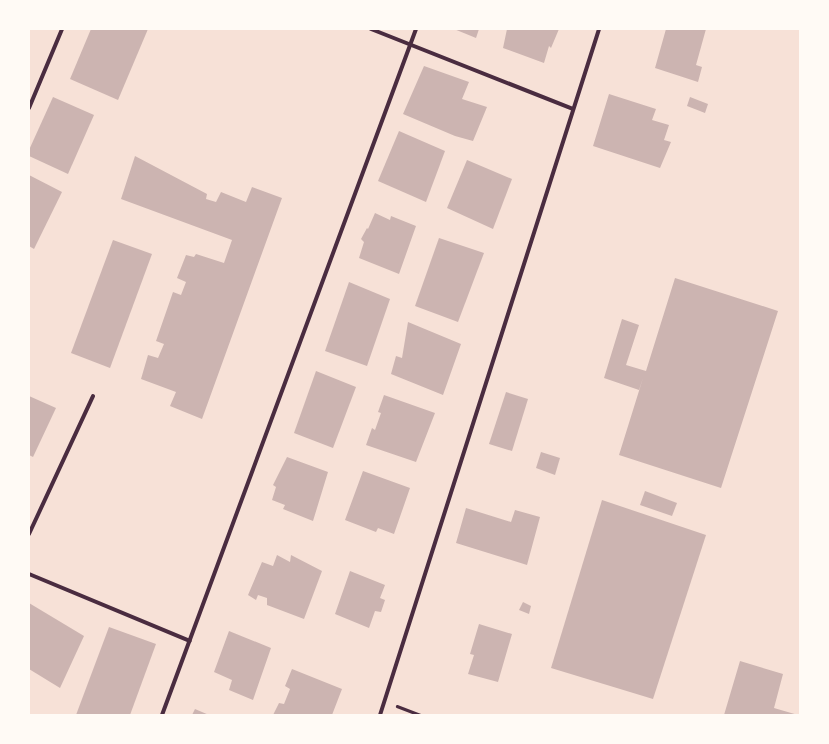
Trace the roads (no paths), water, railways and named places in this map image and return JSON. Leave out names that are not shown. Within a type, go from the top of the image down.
[{"type":"street","points":[[29,108],[62,29]]},
{"type":"street","points":[[371,29],[573,109]]},
{"type":"street","points":[[162,715],[416,29]]},
{"type":"street","points":[[380,715],[599,29]]},
{"type":"street","points":[[29,534],[93,396]]},
{"type":"street","points":[[29,574],[190,641]]}]
